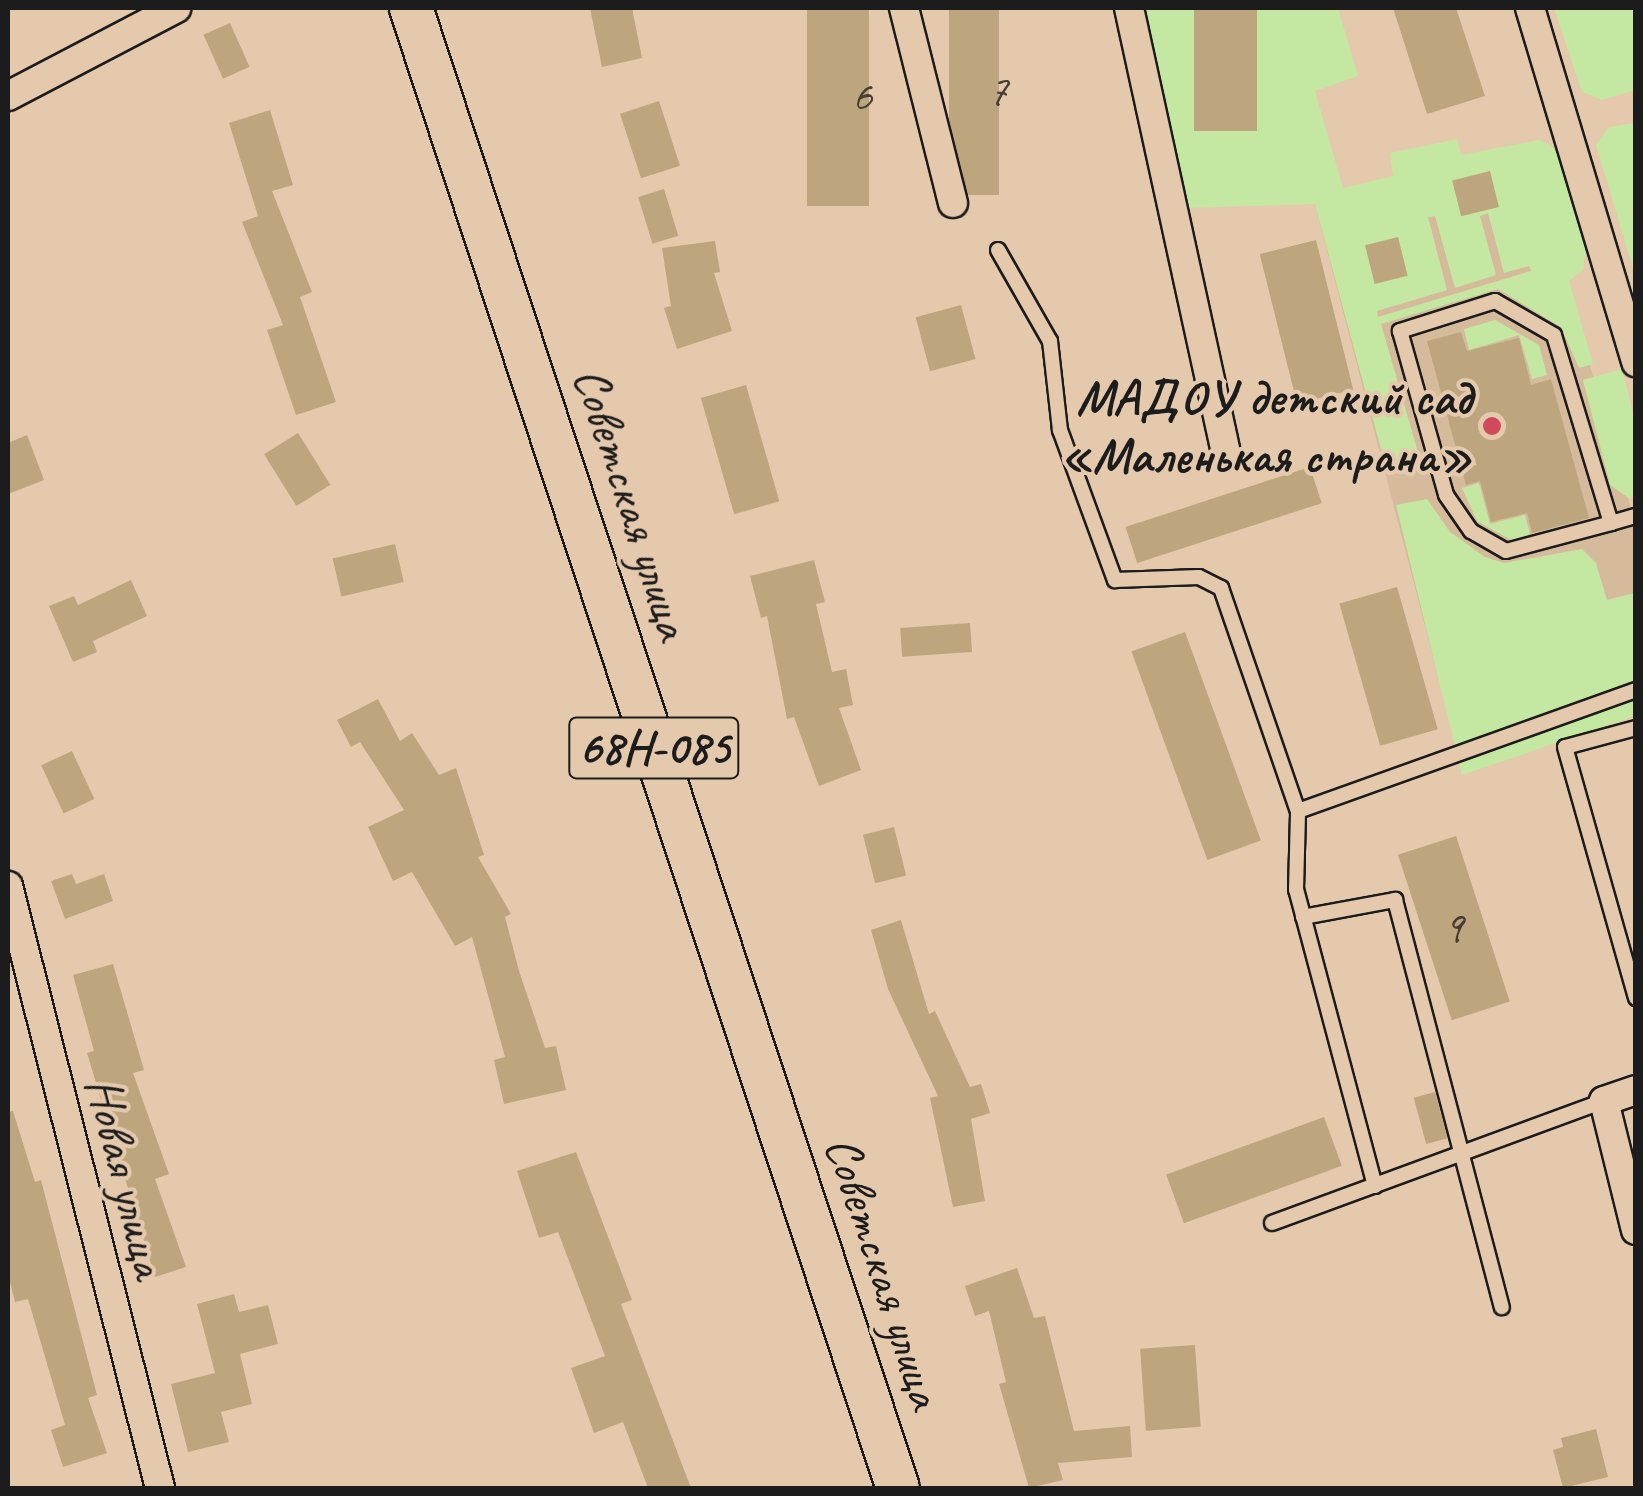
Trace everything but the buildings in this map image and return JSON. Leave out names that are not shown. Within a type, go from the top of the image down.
[{"type":"main road","name":"Советская улица","points":[[411,8],[898,1488]]},
{"type":"street","points":[[8,96],[176,8]]},
{"type":"street","points":[[904,8],[953,203]]},
{"type":"street","points":[[1129,8],[1226,454]]},
{"type":"street","points":[[1530,8],[1636,362]]},
{"type":"street","name":"Новая улица","points":[[8,886],[160,1488]]},
{"type":"street","points":[[1636,1090],[1604,1101],[1636,1230]]},
{"type":"lane","points":[[998,250],[1050,341],[1060,430],[1115,580],[1199,577],[1221,588],[1298,811],[1296,890],[1375,1186]]},
{"type":"lane","points":[[1612,523],[1554,335],[1495,300],[1400,332],[1458,520],[1506,550],[1612,523],[1636,516]]},
{"type":"lane","points":[[1298,811],[1636,690]]},
{"type":"lane","points":[[1636,728],[1565,747],[1636,998]]},
{"type":"lane","points":[[1303,917],[1394,900],[1502,1307]]},
{"type":"lane","points":[[1272,1223],[1604,1101]]},
{"type":"shaded area","name":"МАДОУ детский сад «Маленькая страна»","points":[[1529,151],[1635,523],[1635,618],[1437,672],[1315,204]]},
{"type":"green space","points":[[1141,8],[1338,8],[1358,76],[1315,91],[1343,188],[1393,176],[1390,153],[1457,139],[1461,155],[1539,140],[1549,145],[1557,152],[1586,247],[1583,270],[1569,281],[1593,364],[1579,368],[1561,327],[1498,289],[1381,324],[1417,449],[1413,462],[1388,475],[1315,204],[1185,208]],"holes":[[[1488,213],[1504,273],[1529,266],[1531,271],[1378,317],[1377,311],[1447,290],[1428,217],[1435,216],[1455,288],[1496,275],[1480,216]]]},
{"type":"green space","points":[[1554,8],[1635,8],[1635,90],[1602,100],[1582,92]]},
{"type":"green space","points":[[1636,123],[1635,275],[1596,145],[1609,127]]},
{"type":"green space","points":[[1495,320],[1539,345],[1547,375],[1532,379],[1519,335],[1469,350],[1464,329]]},
{"type":"green space","points":[[1622,369],[1635,420],[1635,497],[1630,499],[1610,485],[1583,380]]},
{"type":"green space","points":[[1479,483],[1490,524],[1525,515],[1530,534],[1511,540],[1477,521],[1462,488]]},
{"type":"green space","points":[[1427,499],[1450,532],[1485,557],[1504,563],[1582,549],[1596,563],[1607,600],[1635,593],[1635,716],[1462,775],[1396,505]]},
{"type":"place","name":"МАДОУ детский сад «Маленькая страна»","points":[[1492,426]]}]
